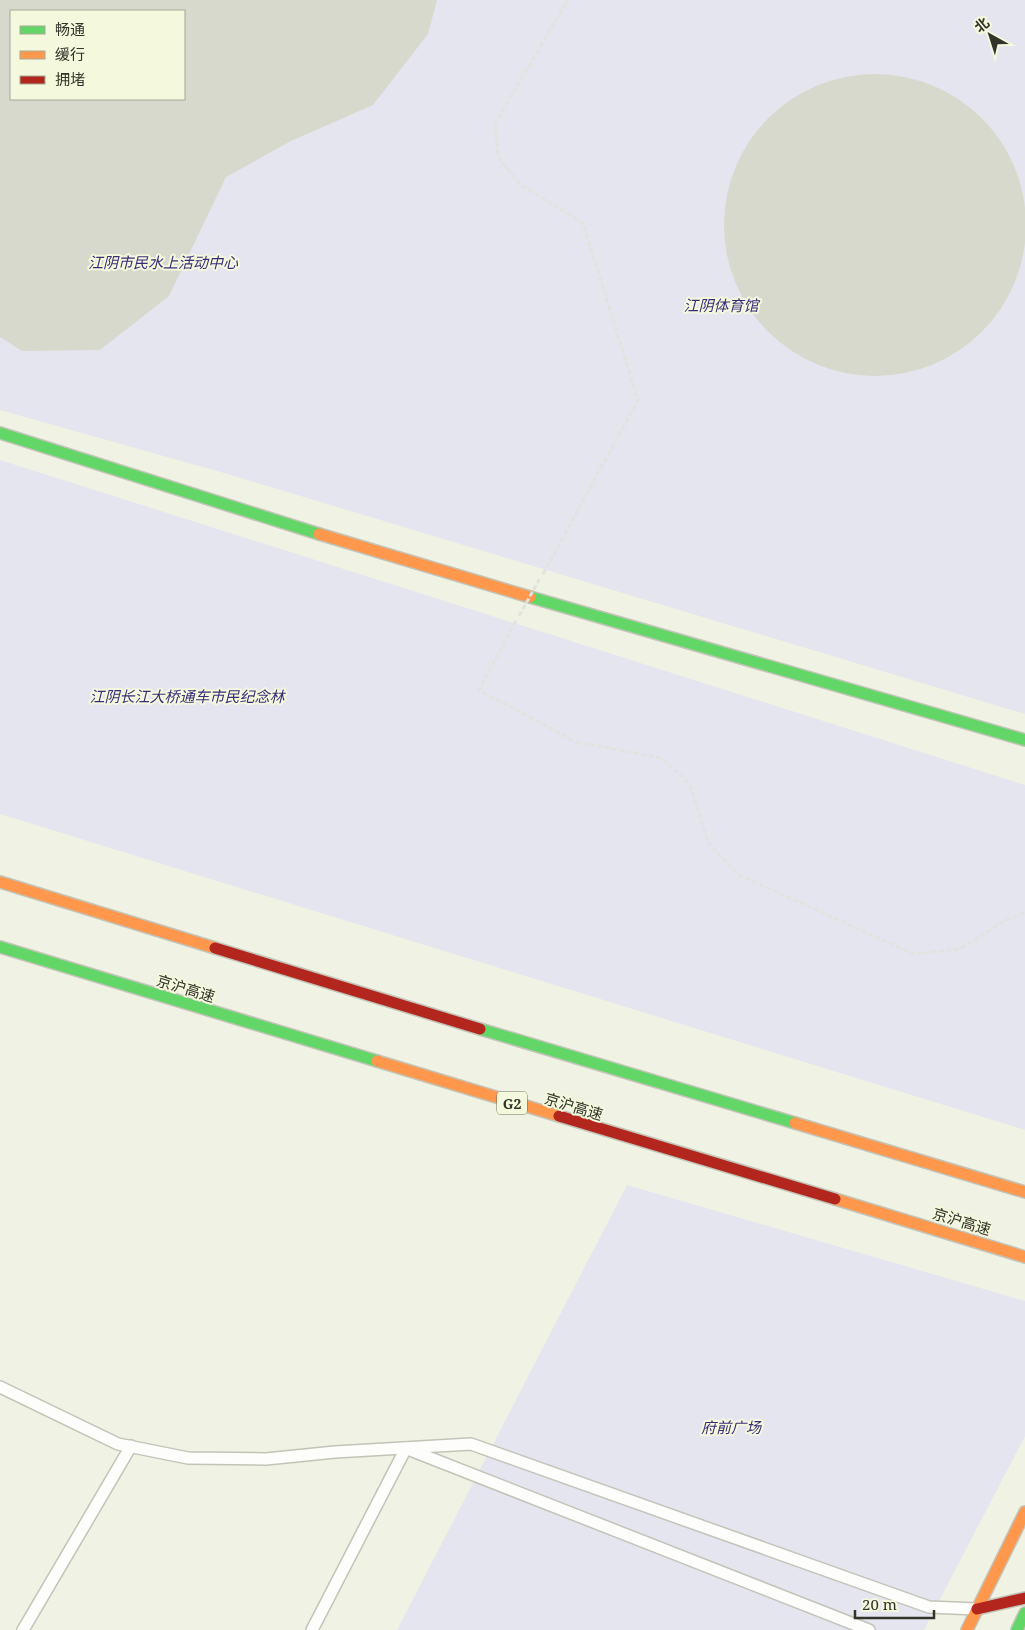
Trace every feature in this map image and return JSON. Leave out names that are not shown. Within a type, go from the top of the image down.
[{"type":"main road","points":[[0,434],[384,555],[1025,740]]},
{"type":"main road","points":[[0,882],[440,1017],[1025,1192]]},
{"type":"main road","name":"京沪高速","points":[[0,947],[1025,1257]]},
{"type":"main road","points":[[967,1630],[1025,1512]]},
{"type":"main road","points":[[977,1609],[1025,1598]]},
{"type":"main road","points":[[1017,1630],[1025,1612]]},
{"type":"lane","points":[[0,1387],[118,1444],[188,1458],[266,1459],[335,1452],[471,1444],[929,1607],[977,1609]]},
{"type":"lane","points":[[23,1630],[131,1446]]},
{"type":"lane","points":[[312,1630],[406,1448]]},
{"type":"lane","points":[[406,1448],[870,1630]]},
{"type":"path","points":[[568,0],[495,123],[498,157],[521,185],[583,222],[638,400],[479,690],[576,742],[662,758],[690,784],[708,843],[739,875],[914,954],[960,949],[1006,920],[1025,913]]},
{"type":"green space","name":"江阴体育馆","points":[[0,0],[1025,0],[1025,714],[224,473],[0,410]]},
{"type":"green space","name":"江阴长江大桥通车市民纪念林","points":[[0,460],[1025,785],[1025,1130],[0,814]]},
{"type":"green space","name":"府前广场","points":[[627,1185],[1025,1301],[1025,1436],[924,1630],[397,1630]]},
{"type":"building","points":[[0,0],[437,0],[428,34],[373,105],[291,141],[226,177],[169,296],[100,350],[22,351],[0,337]]},
{"type":"building","name":"江阴体育馆","points":[[875,74],[904,77],[933,85],[959,99],[982,118],[1001,141],[1015,167],[1023,196],[1026,225],[1023,254],[1015,283],[1001,309],[982,332],[959,351],[933,365],[904,373],[875,376],[846,373],[817,365],[791,351],[768,332],[749,309],[735,283],[727,254],[724,225],[727,196],[735,167],[749,141],[768,118],[791,99],[817,85],[846,77]]},
{"type":"traffic: fast","points":[[0,433],[319,534]]},
{"type":"traffic: fast","points":[[530,597],[1025,740]]},
{"type":"traffic: fast","points":[[0,947],[377,1061]]},
{"type":"traffic: fast","points":[[480,1029],[795,1123]]},
{"type":"traffic: fast","points":[[1017,1630],[1025,1613]]},
{"type":"traffic: slow","points":[[319,534],[530,597]]},
{"type":"traffic: slow","points":[[0,882],[215,948]]},
{"type":"traffic: slow","points":[[377,1061],[559,1116]]},
{"type":"traffic: slow","points":[[795,1123],[1025,1192]]},
{"type":"traffic: slow","points":[[835,1199],[1025,1257]]},
{"type":"traffic: slow","points":[[967,1630],[1025,1512]]},
{"type":"traffic: jam","points":[[215,948],[480,1029]]},
{"type":"traffic: jam","points":[[559,1116],[835,1199]]},
{"type":"traffic: jam","points":[[977,1609],[1025,1598]]},
{"type":"park label","name":"江阴市民水上活动中心","points":[[163,262]]}]
